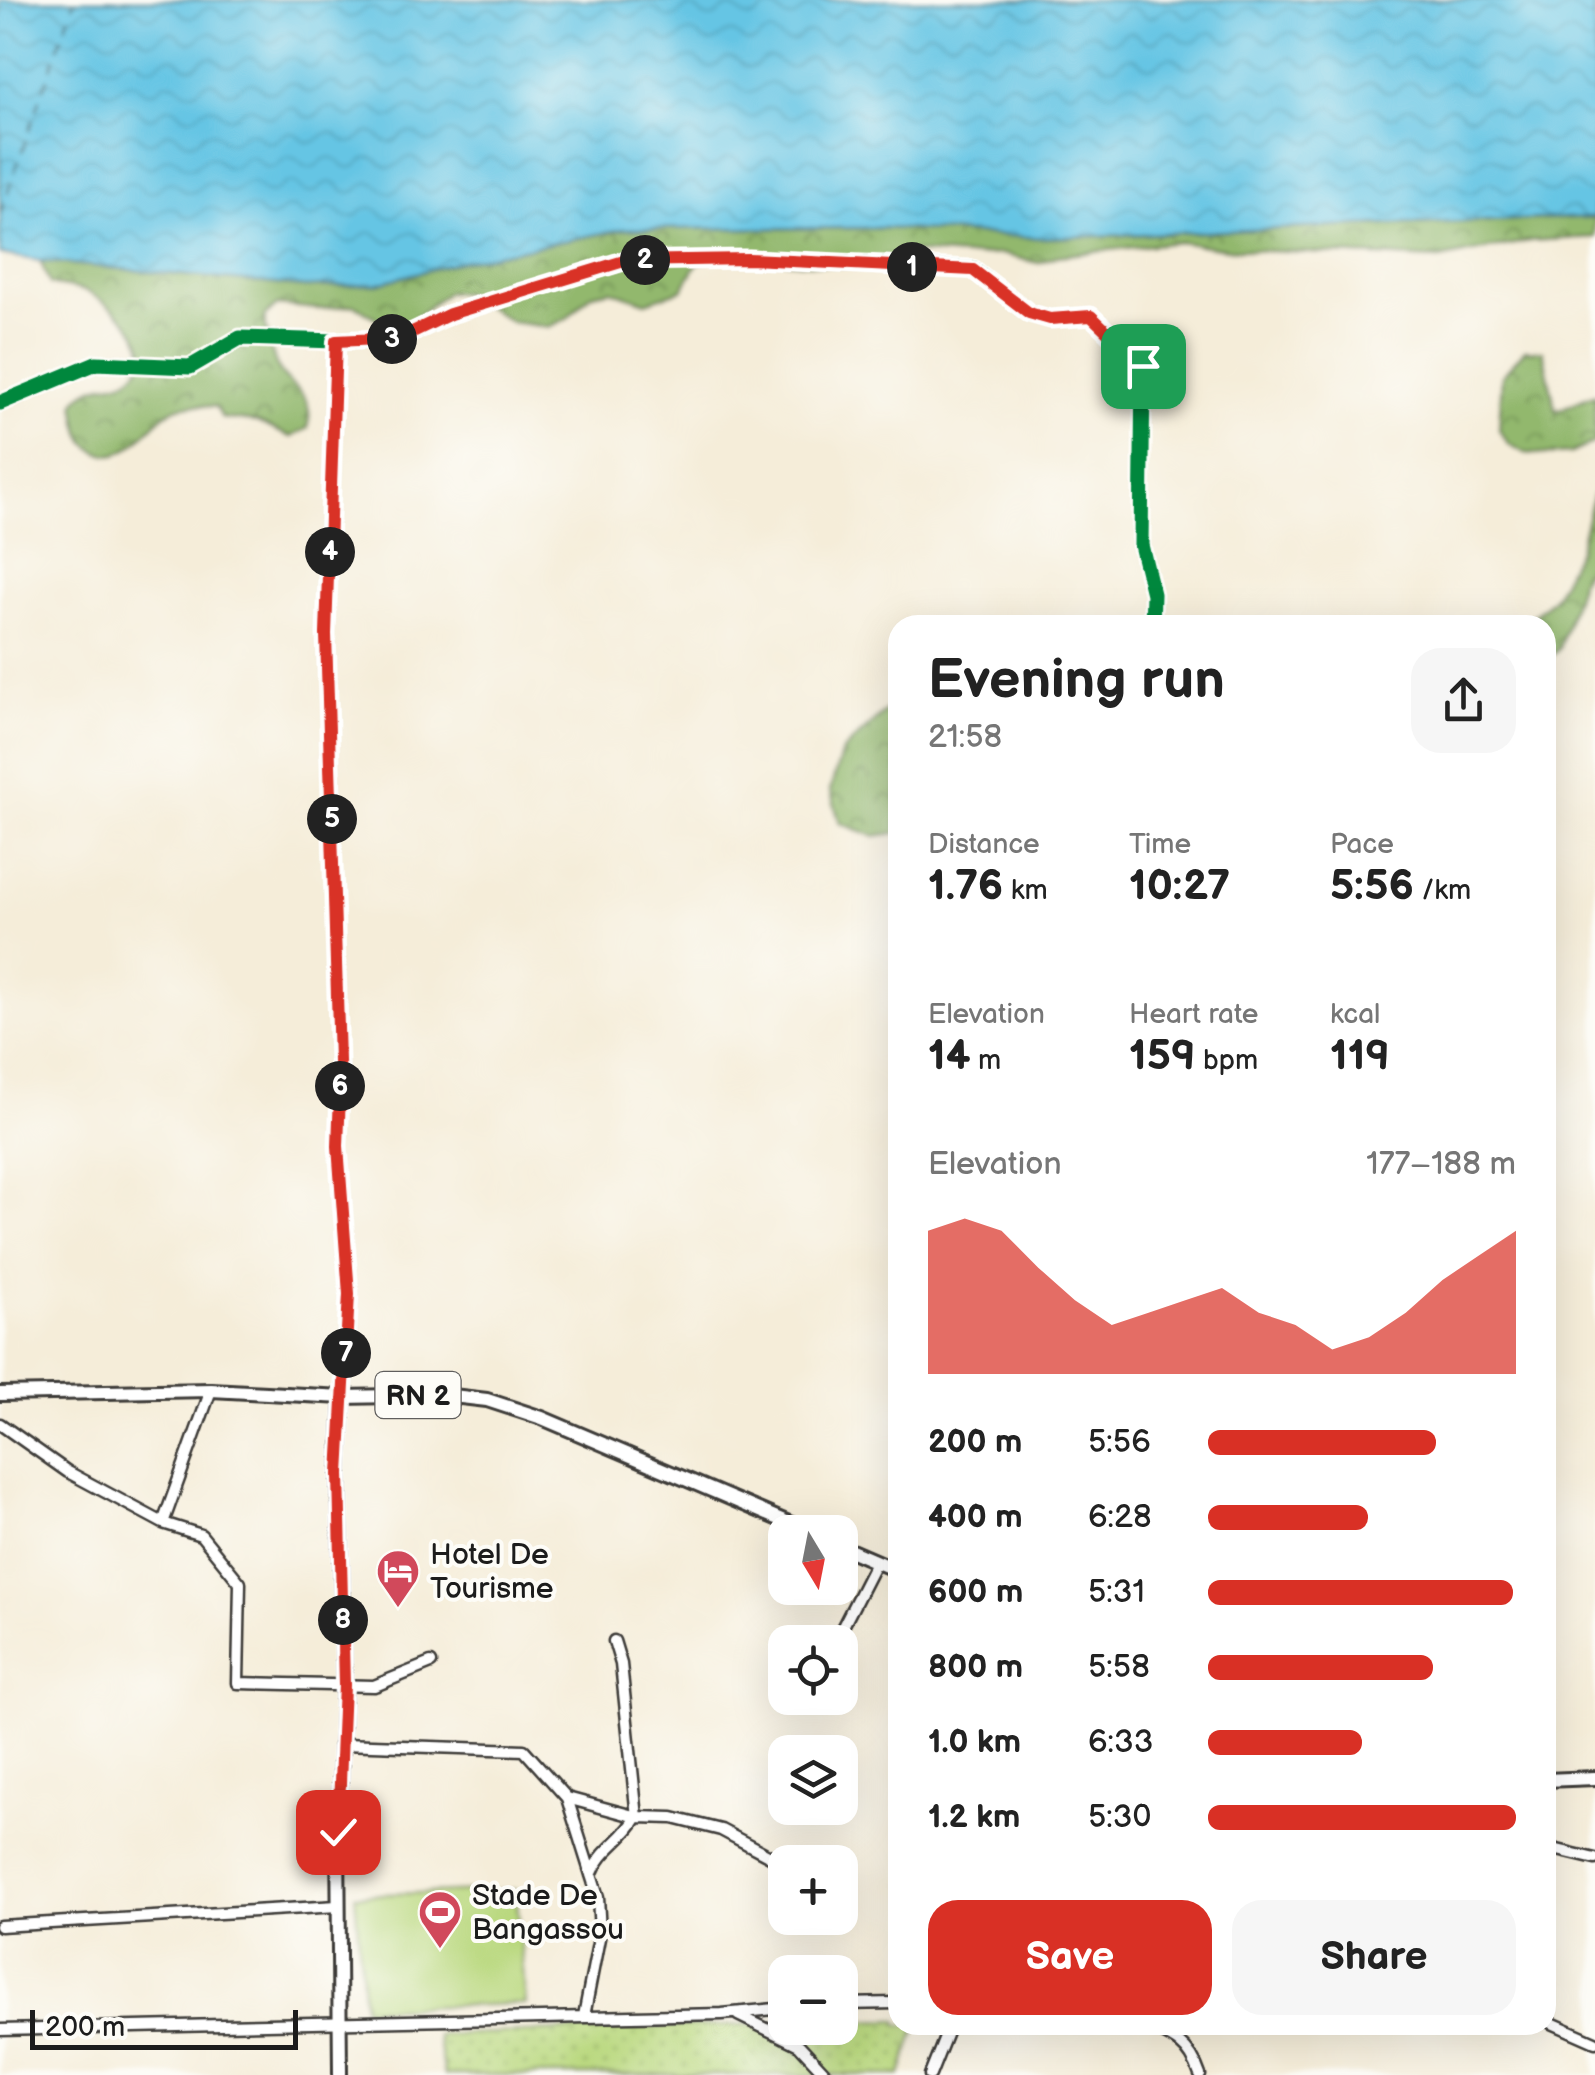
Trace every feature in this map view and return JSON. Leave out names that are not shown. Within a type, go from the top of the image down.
[{"type":"main road","name":"RN 2","points":[[0,1394],[212,1390],[486,1400],[542,1418],[770,1515]]},
{"type":"main road","points":[[340,2075],[338,1906],[344,1685],[339,1474],[343,1397]]},
{"type":"main road","points":[[858,1554],[888,1567]]},
{"type":"main road","points":[[1556,1780],[1595,1778]]},
{"type":"street","points":[[0,403],[96,363],[190,368],[240,338],[400,338],[450,314],[624,261],[749,259],[973,270],[1029,313],[1050,319],[1091,316],[1143,366],[1142,545],[1153,594],[1152,615]]},
{"type":"street","points":[[336,341],[326,634],[340,1094],[338,1146],[349,1294],[343,1397]]},
{"type":"street","points":[[163,1523],[212,1390]]},
{"type":"street","points":[[0,1424],[68,1472],[163,1523],[201,1535],[240,1582],[238,1683],[374,1686],[431,1663],[377,1685]]},
{"type":"street","points":[[844,1625],[876,1562]]},
{"type":"street","points":[[591,1875],[596,1860],[629,1832],[638,1817],[622,1664],[614,1641]]},
{"type":"street","points":[[342,1744],[524,1750],[567,1798],[598,1897],[600,1932],[584,2016]]},
{"type":"street","points":[[567,1798],[638,1817],[673,1818],[721,1830],[768,1855]]},
{"type":"street","points":[[1556,1850],[1595,1859]]},
{"type":"street","points":[[0,1926],[338,1906]]},
{"type":"street","points":[[858,2004],[888,2003]]},
{"type":"street","points":[[0,2030],[722,2014],[768,2010]]},
{"type":"street","points":[[722,2014],[742,2016],[799,2045],[827,2075]]},
{"type":"street","points":[[1556,2025],[1595,2042]]},
{"type":"street","points":[[930,2075],[946,2035]]},
{"type":"street","points":[[1168,2035],[1179,2040],[1193,2056],[1200,2075]]},
{"type":"green space","points":[[1595,217],[1595,237],[1529,241],[1439,259],[1229,249],[1178,242],[1057,256],[1038,263],[1001,254],[910,252],[893,259],[883,270],[786,261],[730,249],[697,264],[682,290],[646,302],[611,290],[592,294],[566,319],[549,327],[511,322],[466,293],[447,292],[404,327],[386,324],[355,305],[319,309],[277,305],[264,317],[269,342],[282,375],[305,398],[308,428],[291,437],[257,422],[222,418],[216,407],[187,405],[173,410],[135,443],[115,454],[104,454],[89,446],[79,426],[75,402],[91,389],[122,381],[136,371],[142,360],[138,337],[121,315],[89,293],[50,284],[40,261],[306,287],[376,284],[462,261],[624,229],[885,228],[1041,238]]},
{"type":"green space","points":[[1525,350],[1543,351],[1556,411],[1595,394],[1595,442],[1571,453],[1544,455],[1525,453],[1509,444],[1499,430],[1502,375]]},
{"type":"green space","points":[[1595,488],[1595,555],[1580,581],[1556,652],[1556,615],[1534,615],[1554,597],[1579,548]]},
{"type":"green space","points":[[888,709],[888,834],[874,836],[840,823],[830,790],[842,752]]},
{"type":"green space","name":"Stade De Bangassou","points":[[516,1890],[526,2004],[364,2008],[355,1895]]},
{"type":"green space","points":[[888,2020],[888,2035],[914,2035],[901,2075],[444,2075],[437,2035],[768,2024],[768,2045],[858,2045],[858,2021]]},
{"type":"water","points":[[0,0],[1595,0],[1595,217],[1041,238],[885,228],[624,229],[462,261],[376,284],[306,287],[40,261],[0,254]]},
{"type":"ferry route","points":[[0,214],[75,0]]},
{"type":"cycle path","points":[[336,341],[401,338],[451,314],[623,261],[749,259],[973,269],[1029,313],[1050,319],[1091,316],[1143,366],[1141,545],[1153,594],[1152,615]]},
{"type":"cycle path","points":[[0,403],[96,363],[190,367],[240,338],[336,341],[326,634],[340,1094],[338,1146],[349,1294],[343,1397]]},
{"type":"place","name":"Hotel De Tourisme","points":[[398,1609]]},
{"type":"place","name":"Stade De Bangassou","points":[[440,1950]]},
{"type":"route","points":[[338,1832],[344,1685],[339,1474],[349,1294],[338,1146],[340,1094],[326,634],[336,341],[400,338],[450,314],[624,261],[749,259],[973,270],[1029,313],[1050,319],[1091,316],[1143,366]]}]
